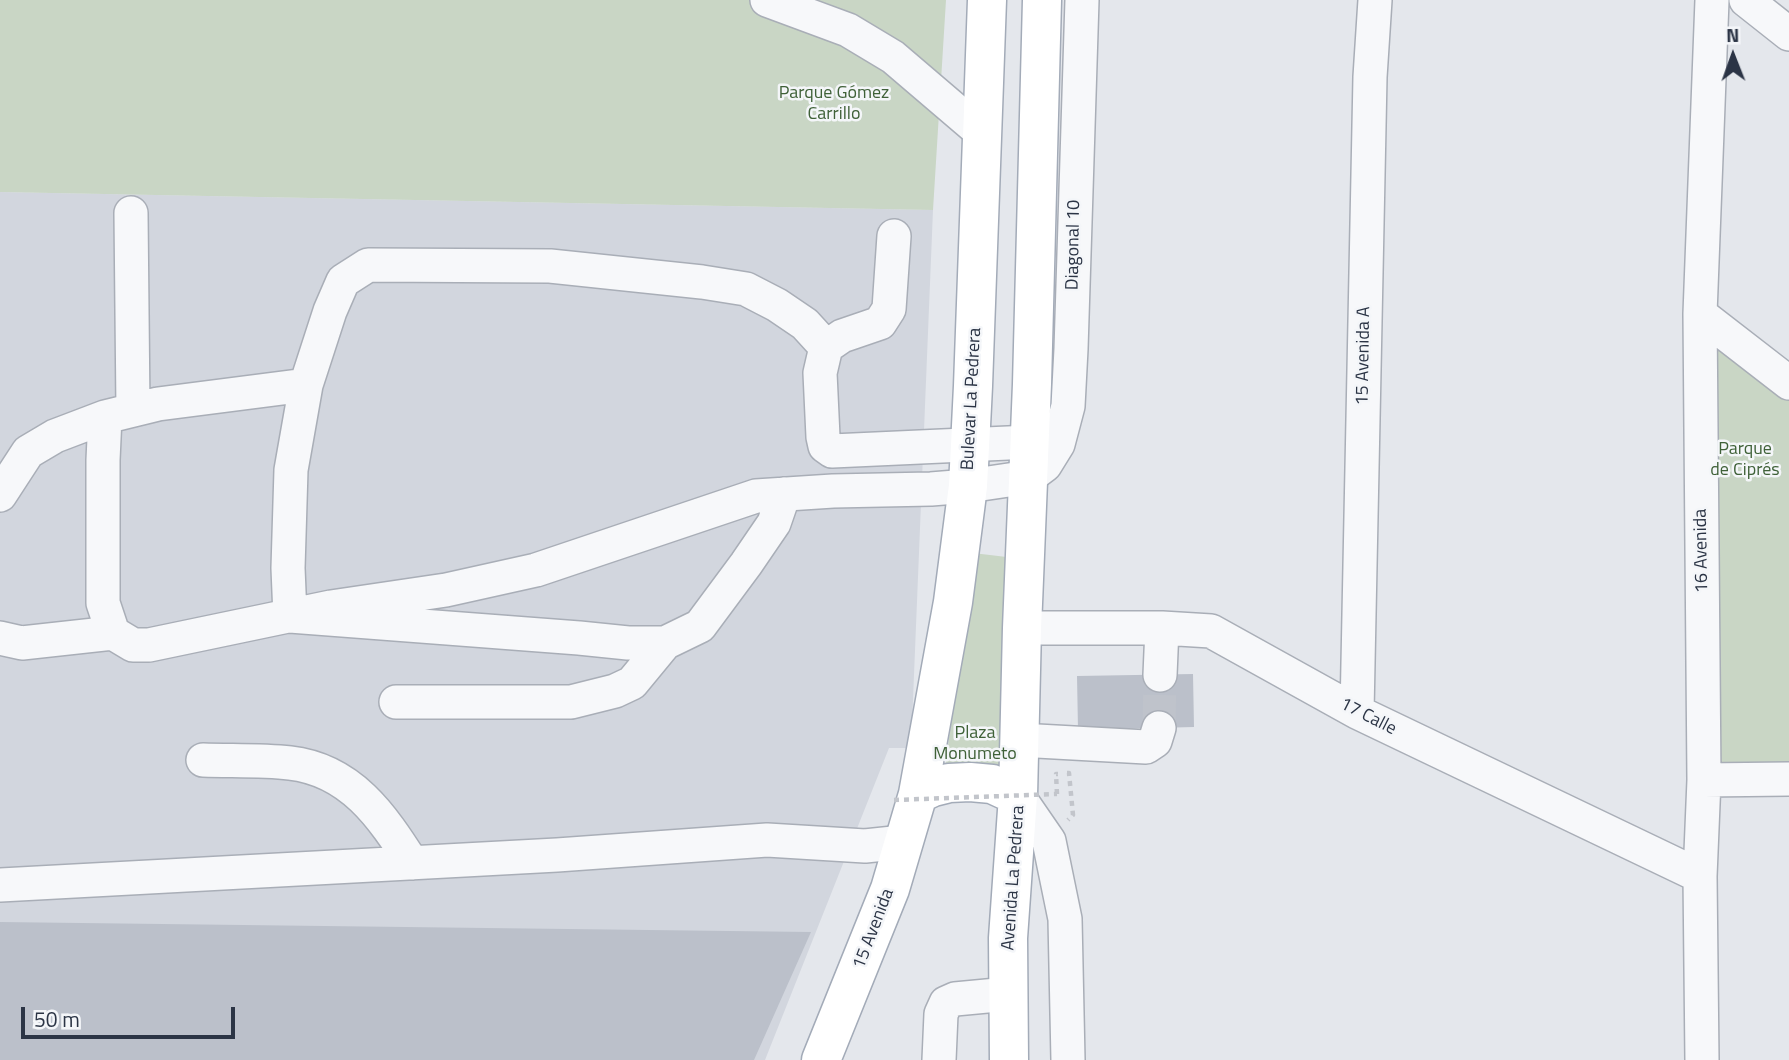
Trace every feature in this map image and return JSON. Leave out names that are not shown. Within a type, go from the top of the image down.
[{"type":"main road","name":"Bulevar La Pedrera","points":[[906,797],[953,602],[968,486],[987,0]]},
{"type":"main road","points":[[906,797],[949,782],[992,784],[1018,796],[1042,0]]},
{"type":"main road","name":"Avenida La Pedrera","points":[[1009,1060],[1008,939],[1018,796]]},
{"type":"main road","name":"15 Avenida","points":[[828,1058],[890,889],[903,842],[906,797]]},
{"type":"street","points":[[767,0],[848,30],[893,57],[982,132]]},
{"type":"street","name":"Diagonal 10","points":[[1029,459],[1045,465],[1058,444],[1068,406],[1082,0]]},
{"type":"street","name":"15 Avenida A","points":[[1357,712],[1370,77],[1375,0]]},
{"type":"street","name":"16 Avenida","points":[[1702,1060],[1700,876],[1704,780],[1700,314],[1712,0]]},
{"type":"street","points":[[1746,0],[1789,34]]},
{"type":"street","points":[[131,213],[119,413],[103,460],[103,603],[113,632],[133,645],[149,645],[331,607],[446,590],[536,570],[756,496],[968,486],[1029,459]]},
{"type":"street","points":[[894,236],[889,309],[880,323],[842,336],[826,347],[820,373],[825,446],[832,451],[969,444],[1029,459]]},
{"type":"street","points":[[290,616],[288,568],[291,470],[306,385],[330,311],[343,281],[368,265],[550,266],[746,289],[777,304],[805,324],[826,347]]},
{"type":"street","points":[[1700,314],[1789,383]]},
{"type":"street","points":[[0,495],[28,452],[54,436],[119,413],[158,404],[306,385]]},
{"type":"street","points":[[832,451],[833,491]]},
{"type":"street","points":[[396,702],[571,702],[615,691],[632,683],[665,643],[700,626],[774,523],[784,494]]},
{"type":"street","points":[[290,616],[628,643],[665,643]]},
{"type":"street","name":"17 Calle","points":[[1022,628],[1161,628],[1210,631],[1357,712],[1700,876]]},
{"type":"street","points":[[1160,675],[1161,628]]},
{"type":"street","points":[[0,638],[22,643],[113,632]]},
{"type":"street","points":[[1019,740],[1146,747],[1155,741],[1159,728]]},
{"type":"street","points":[[203,760],[292,763],[315,769],[343,782],[366,800],[388,825],[412,863]]},
{"type":"street","points":[[1704,780],[1789,779]]},
{"type":"street","name":"Avenida La Pedrera","points":[[1018,796],[1049,841],[1065,919],[1068,1060]]},
{"type":"street","points":[[0,885],[412,863],[767,840],[865,846],[903,842]]},
{"type":"street","points":[[939,1060],[941,1014],[946,1003],[955,999],[1008,994]]},
{"type":"path","points":[[906,797],[1057,794],[1056,774],[1069,773],[1073,815]]},
{"type":"shaded area","points":[[0,192],[933,210],[911,748],[889,748],[765,1060],[0,1060]]},
{"type":"green space","name":"Parque Gómez Carrillo","points":[[0,0],[946,0],[933,210],[0,192]]},
{"type":"green space","name":"Parque de Ciprés","points":[[1700,314],[1789,383],[1789,779],[1704,780]]},
{"type":"green space","name":"Plaza Monumeto","points":[[973,553],[1015,558],[1000,777],[944,776]]},
{"type":"building","points":[[1193,674],[1194,727],[1078,730],[1077,676]]},
{"type":"building","points":[[0,922],[811,932],[754,1060],[0,1060]]},
{"type":"tunnel","points":[[1159,728],[1160,675]]}]
